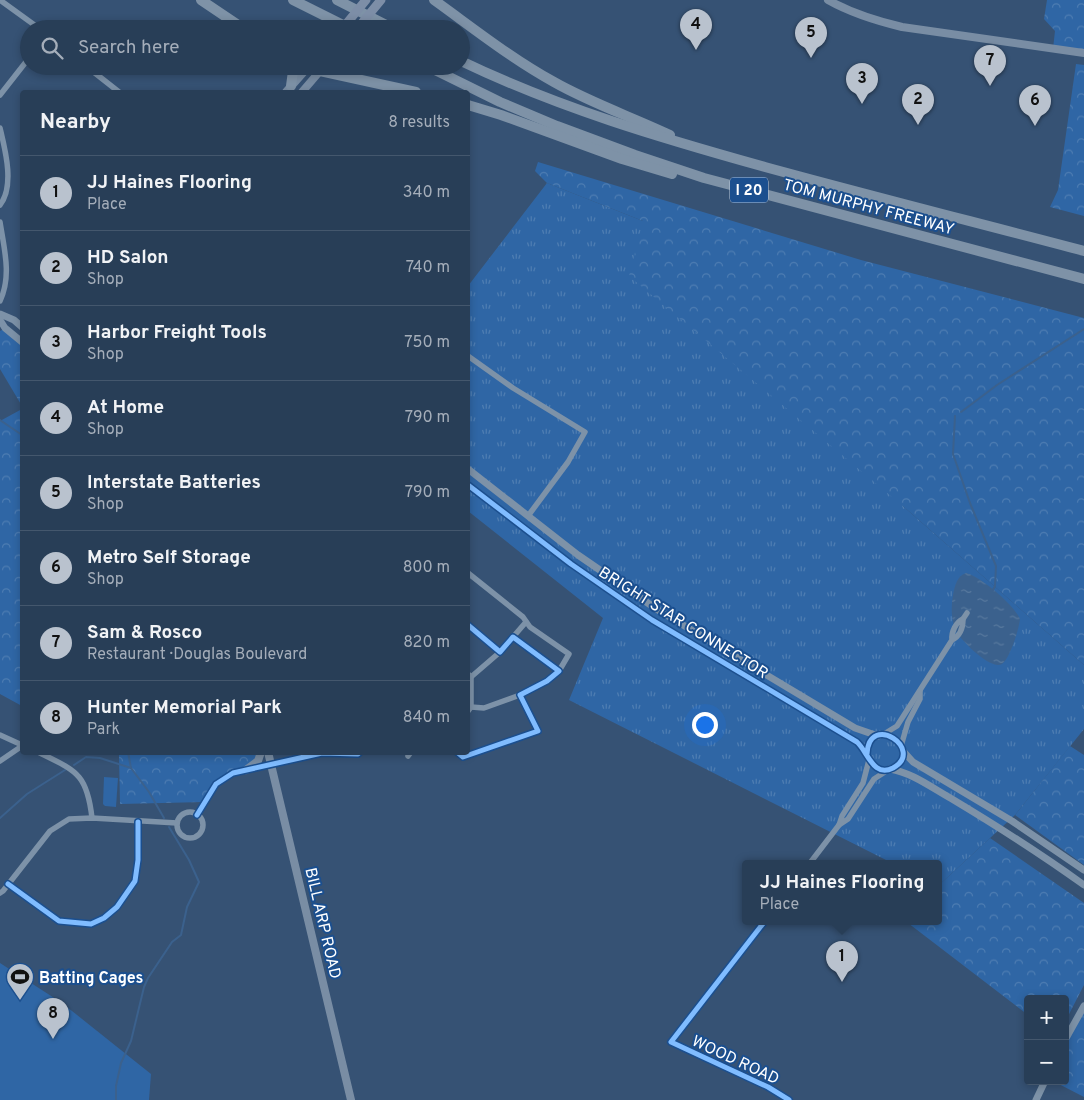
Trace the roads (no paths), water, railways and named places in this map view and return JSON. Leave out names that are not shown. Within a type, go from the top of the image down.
[{"type":"highway","points":[[201,0],[231,20]]},
{"type":"highway","points":[[293,0],[333,20]]},
{"type":"highway","points":[[336,0],[376,20]]},
{"type":"highway","points":[[434,0],[461,20]]},
{"type":"highway","points":[[470,26],[512,57],[556,84],[701,149]]},
{"type":"highway","name":"TOM MURPHY FREEWAY","points":[[470,65],[552,100],[614,123],[701,149],[1084,252]]},
{"type":"highway","points":[[289,89],[292,75]]},
{"type":"highway","points":[[340,75],[407,90]]},
{"type":"highway","name":"TOM MURPHY FREEWAY","points":[[445,75],[500,102],[557,126],[704,178],[1084,279]]},
{"type":"highway","points":[[470,106],[647,167],[679,176],[704,178]]},
{"type":"main road","points":[[349,20],[366,0]]},
{"type":"main road","points":[[364,20],[381,0]]},
{"type":"main road","points":[[828,0],[851,11],[902,27],[1084,53]]},
{"type":"main road","points":[[289,89],[300,75]]},
{"type":"main road","points":[[304,90],[317,75]]},
{"type":"main road","points":[[246,770],[258,761],[260,755]]},
{"type":"main road","name":"BILL ARP ROAD","points":[[269,755],[351,1100]]},
{"type":"street","points":[[0,0],[28,20]]},
{"type":"street","points":[[0,95],[20,69]]},
{"type":"street","points":[[97,75],[116,90]]},
{"type":"street","points":[[0,128],[9,172],[3,201],[0,205]]},
{"type":"street","points":[[0,222],[6,255],[7,275],[4,293],[0,301]]},
{"type":"street","points":[[0,314],[14,320],[20,325]]},
{"type":"street","points":[[0,320],[5,328],[20,340]]},
{"type":"street","points":[[470,357],[513,388],[585,432],[568,462],[528,516]]},
{"type":"street","name":"BRIGHT STAR CONNECTOR","points":[[470,471],[578,555],[665,614],[855,728],[881,735]]},
{"type":"street","name":"BRIGHT STAR CONNECTOR","points":[[470,487],[621,600],[681,638],[850,738],[864,748],[868,757]]},
{"type":"street","points":[[470,575],[523,617],[530,627],[569,654],[559,671],[547,681],[520,695],[484,708],[470,709]]},
{"type":"street","points":[[812,860],[839,825],[842,816],[863,782],[870,743],[896,726],[952,640],[957,637],[967,613]]},
{"type":"street","points":[[470,675],[500,652],[526,622]]},
{"type":"street","points":[[470,627],[500,652]]},
{"type":"street","points":[[513,638],[559,671]]},
{"type":"street","points":[[839,825],[848,819],[874,779],[900,762],[908,722],[920,700],[920,691]]},
{"type":"street","points":[[470,755],[538,731],[520,695]]},
{"type":"street","points":[[0,735],[20,744]]},
{"type":"street","points":[[881,735],[894,737],[913,762],[1012,821],[1084,870]]},
{"type":"street","points":[[0,761],[20,746]]},
{"type":"street","points":[[44,755],[71,768],[81,779],[89,797],[92,818]]},
{"type":"street","points":[[197,815],[216,784],[233,773],[313,755]]},
{"type":"street","points":[[868,757],[878,769],[899,771],[914,777],[974,812],[1037,852],[1084,885]]},
{"type":"street","points":[[189,812],[197,815],[200,816],[203,823],[198,836],[187,838],[177,828],[177,823],[184,814],[189,812]]},
{"type":"street","points":[[0,893],[50,831],[69,819],[92,818],[177,823]]},
{"type":"street","points":[[8,884],[59,922],[91,924],[104,918],[117,907],[135,881],[138,860],[138,822]]},
{"type":"street","name":"WOOD ROAD","points":[[762,925],[671,1042],[768,1087],[789,1100]]},
{"type":"street","points":[[1069,1033],[1084,1006]]},
{"type":"street","points":[[1036,1100],[1043,1085]]},
{"type":"water","points":[[966,573],[980,579],[996,592],[1011,606],[1020,619],[1011,650],[1002,664],[997,665],[983,659],[955,629],[952,612],[953,595],[958,579]]},
{"type":"waterway","points":[[961,412],[997,385],[1084,329]]},
{"type":"waterway","points":[[955,416],[953,454],[970,503],[996,566],[993,590]]},
{"type":"waterway","points":[[0,420],[20,434]]},
{"type":"waterway","points":[[129,755],[131,768],[149,792],[164,818]]},
{"type":"waterway","points":[[74,765],[86,757],[100,758],[131,768]]},
{"type":"waterway","points":[[0,818],[27,794],[65,770]]},
{"type":"waterway","points":[[116,1100],[116,1086],[121,1063],[131,1041],[144,987],[172,942],[181,935],[187,907],[199,882],[189,860],[169,827]]},
{"type":"place","name":"At Home","points":[[696,50]]},
{"type":"place","name":"Interstate Batteries","points":[[811,58]]},
{"type":"place","name":"Sam & Rosco","points":[[990,86]]},
{"type":"place","name":"Harbor Freight Tools","points":[[862,104]]},
{"type":"place","name":"HD Salon","points":[[918,125]]},
{"type":"place","name":"Metro Self Storage","points":[[1035,126]]},
{"type":"place","name":"JJ Haines Flooring","points":[[842,982]]},
{"type":"place","name":"Batting Cages","points":[[20,1001]]},
{"type":"place","name":"Hunter Memorial Park","points":[[53,1039]]}]
